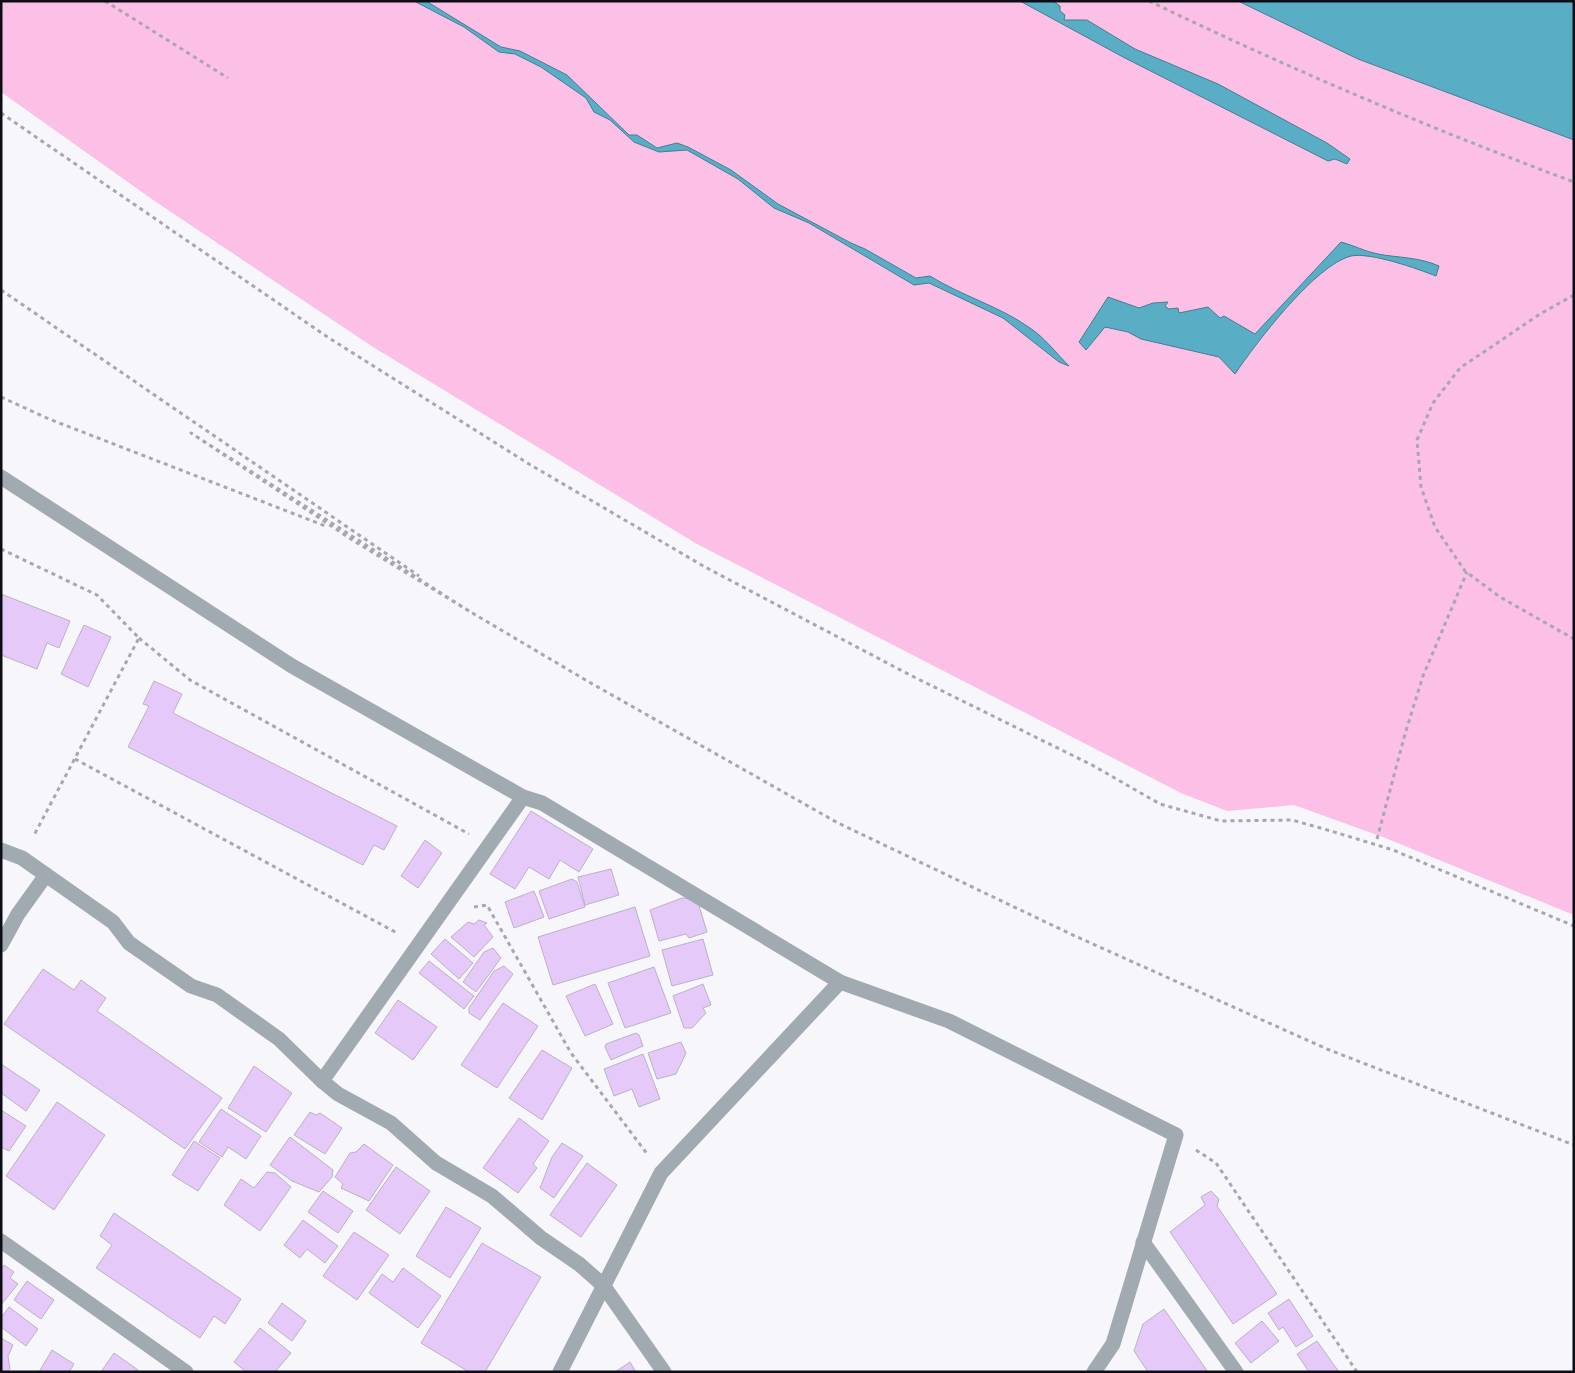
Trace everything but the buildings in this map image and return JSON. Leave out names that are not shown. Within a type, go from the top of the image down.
[{"type":"street","points":[[1,477],[292,666],[523,797],[542,803],[840,982],[949,1021],[1176,1135],[1113,1344],[1094,1372]]},
{"type":"street","points":[[322,1081],[523,797]]},
{"type":"street","points":[[1,850],[22,858],[113,922],[129,942],[190,986],[217,995],[279,1039],[322,1081],[356,1105],[392,1123],[436,1163],[492,1196],[542,1238],[579,1264],[603,1285],[664,1372]]},
{"type":"street","points":[[1,946],[18,914],[46,875]]},
{"type":"street","points":[[560,1372],[661,1173],[840,982]]},
{"type":"street","points":[[1,1241],[186,1372]]},
{"type":"street","points":[[1143,1242],[1236,1372]]},
{"type":"path","points":[[105,1],[228,78]]},
{"type":"path","points":[[1149,1],[1258,54],[1452,136],[1574,182]]},
{"type":"path","points":[[1,113],[329,338],[529,464],[705,567],[910,675],[1092,765],[1160,804],[1221,821],[1292,820],[1392,850],[1574,926]]},
{"type":"path","points":[[1,290],[469,610]]},
{"type":"path","points":[[1574,295],[1540,314],[1460,368],[1433,403],[1417,440],[1421,487],[1435,527],[1467,572],[1500,597],[1574,639]]},
{"type":"path","points":[[1,398],[48,419],[336,529]]},
{"type":"path","points":[[469,610],[190,433],[336,529],[469,610],[589,682],[856,831],[1075,936],[1327,1048],[1574,1145]]},
{"type":"path","points":[[1,549],[97,594],[139,638],[190,680],[488,845]]},
{"type":"path","points":[[1377,839],[1405,734],[1423,676],[1467,572]]},
{"type":"path","points":[[22,858],[139,638]]},
{"type":"path","points":[[75,759],[418,945]]},
{"type":"path","points":[[441,912],[487,905],[570,1053],[661,1173]]},
{"type":"path","points":[[1176,1135],[1216,1163],[1357,1372]]},
{"type":"shaded area","points":[[1,1],[1238,1],[1358,59],[1574,140],[1574,915],[1383,837],[1294,805],[1227,811],[1181,793],[697,544],[373,347],[156,202],[1,92]]},
{"type":"water","points":[[414,1],[426,1],[501,47],[520,51],[567,75],[629,135],[637,135],[657,148],[677,143],[688,147],[731,170],[778,204],[916,278],[930,276],[1018,320],[1041,336],[1069,366],[1059,362],[1003,318],[929,283],[914,285],[809,223],[774,208],[738,179],[687,150],[659,152],[634,142],[610,120],[594,112],[586,98],[541,67],[515,54],[499,52],[464,27]]},
{"type":"water","points":[[1020,1],[1053,1],[1060,6],[1060,11],[1065,15],[1064,20],[1087,20],[1135,49],[1218,84],[1327,143],[1350,159],[1347,164],[1335,159],[1328,161],[1123,57]]},
{"type":"water","points":[[1238,1],[1574,1],[1574,140],[1358,59]]},
{"type":"water","points":[[1341,242],[1373,253],[1431,263],[1439,266],[1436,276],[1370,256],[1351,256],[1337,262],[1304,289],[1287,307],[1271,325],[1235,374],[1219,357],[1141,339],[1128,332],[1105,327],[1086,350],[1079,342],[1108,297],[1139,308],[1153,303],[1168,302],[1165,306],[1169,309],[1178,308],[1179,313],[1208,307],[1220,318],[1224,316],[1255,334]]}]
